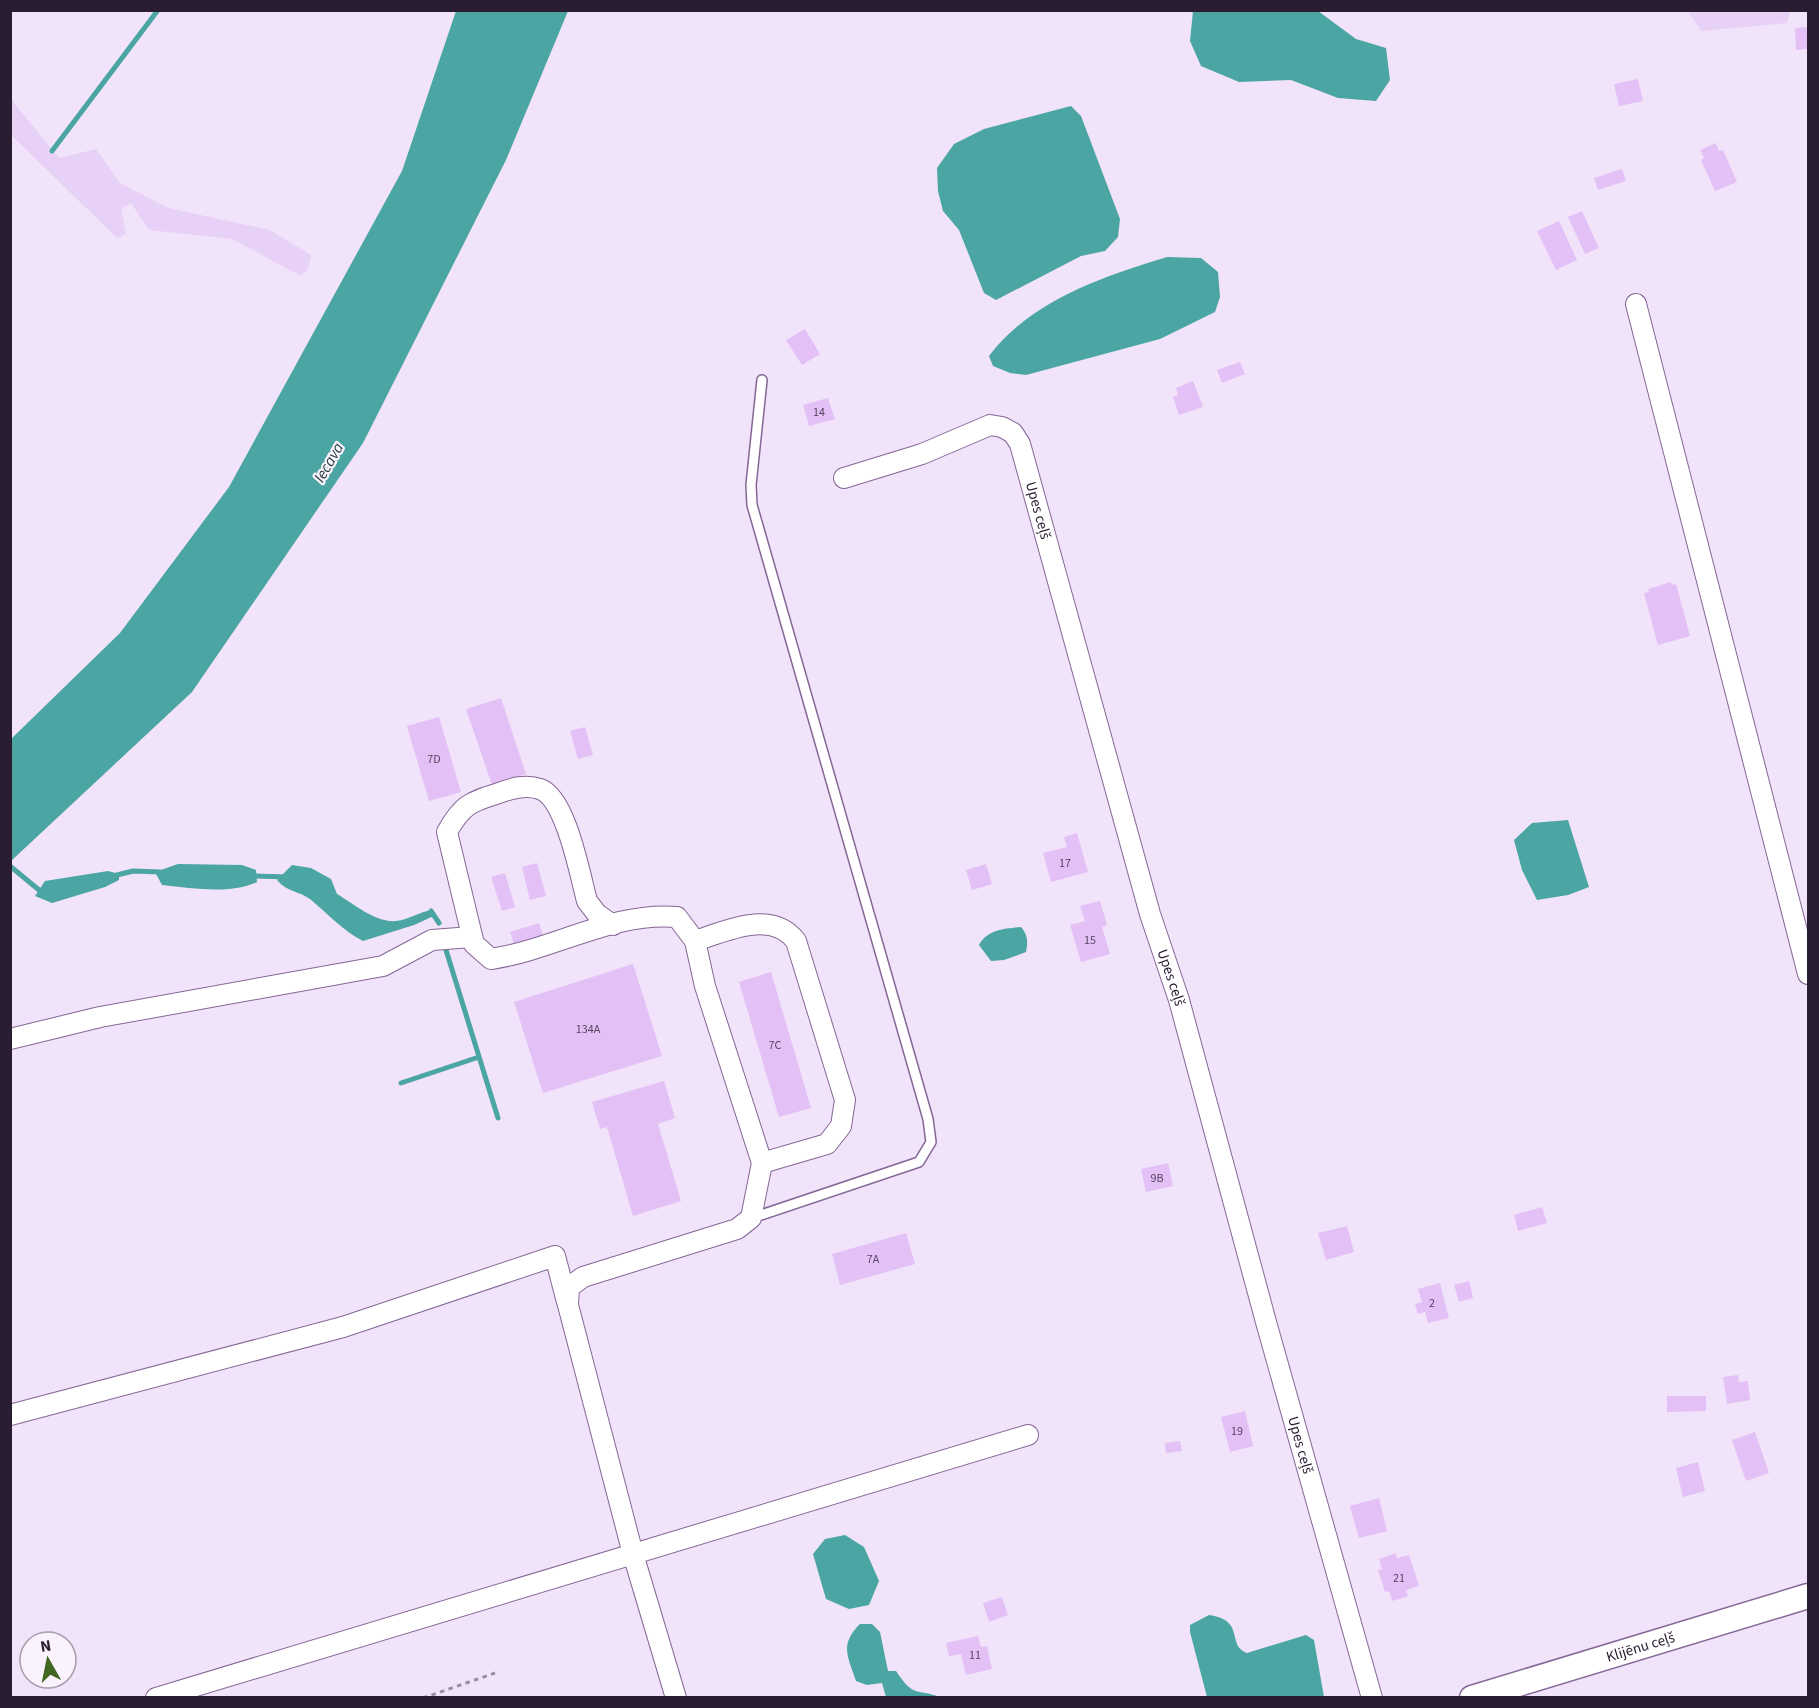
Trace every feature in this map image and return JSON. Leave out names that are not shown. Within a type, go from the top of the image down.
[{"type":"street","points":[[1636,304],[1809,974]]},
{"type":"street","name":"Upes ceļš","points":[[844,478],[922,454],[990,426],[1002,427],[1013,433],[1020,444],[1150,914],[1179,1000],[1261,1304],[1372,1698]]},
{"type":"street","points":[[568,1305],[569,1287],[583,1277],[737,1229],[751,1218],[762,1163],[705,986],[695,941],[677,917],[652,915],[516,955],[491,959],[474,944],[447,832],[459,811],[480,799],[518,787],[540,789],[555,801],[587,901],[597,914],[613,925]]},
{"type":"street","points":[[695,941],[751,924],[771,925],[789,932],[796,941],[845,1100],[841,1126],[827,1144],[762,1163]]},
{"type":"street","points":[[10,1039],[100,1017],[383,966],[432,940],[472,936]]},
{"type":"street","points":[[10,1415],[343,1327],[555,1256],[633,1554],[676,1698]]},
{"type":"street","points":[[156,1698],[1028,1435]]},
{"type":"street","name":"Klijēnu ceļš","points":[[1472,1698],[1809,1596]]},
{"type":"lane","points":[[751,1218],[919,1162],[931,1142],[925,1108],[752,505],[751,485],[762,380]]},
{"type":"path","points":[[423,1698],[495,1673]]},
{"type":"shaded area","points":[[1688,11],[1790,11],[1787,23],[1701,31]]},
{"type":"shaded area","points":[[10,98],[59,158],[96,149],[120,183],[168,208],[270,230],[311,255],[308,269],[301,276],[232,239],[149,230],[131,203],[121,209],[126,234],[117,238],[11,135]]},
{"type":"water","name":"Iecava","points":[[456,11],[568,11],[506,160],[363,443],[192,692],[11,861],[11,739],[120,633],[229,487],[402,171]]},
{"type":"water","points":[[1193,11],[1318,11],[1356,39],[1386,48],[1390,80],[1376,101],[1338,98],[1291,80],[1239,82],[1201,66],[1190,41]]},
{"type":"water","points":[[1071,106],[1081,116],[1120,219],[1118,237],[1105,251],[1081,256],[996,300],[984,293],[959,230],[943,211],[938,191],[937,168],[954,144],[984,129]]},
{"type":"water","points":[[1167,257],[1201,258],[1218,272],[1220,297],[1215,312],[1160,339],[1026,375],[1010,373],[993,366],[989,356],[1006,337],[1025,320],[1047,306],[1094,282]]},
{"type":"water","points":[[1568,820],[1589,887],[1568,895],[1537,900],[1522,870],[1514,840],[1532,823]]},
{"type":"water","points":[[178,864],[242,865],[256,870],[257,882],[222,889],[162,885],[155,872]]},
{"type":"water","points":[[292,865],[311,868],[331,879],[337,894],[365,912],[381,919],[396,921],[433,910],[436,915],[414,925],[363,941],[342,927],[310,899],[285,887],[277,880]]},
{"type":"water","points":[[108,871],[119,874],[119,880],[105,887],[52,903],[35,896],[45,881]]},
{"type":"water","points":[[1021,927],[1027,939],[1026,952],[1004,960],[991,961],[979,945],[992,933]]},
{"type":"water","points":[[845,1535],[864,1547],[879,1581],[869,1605],[849,1609],[826,1599],[813,1554],[825,1539]]},
{"type":"water","points":[[1209,1615],[1228,1622],[1232,1627],[1237,1644],[1247,1653],[1306,1635],[1314,1640],[1324,1697],[1207,1697],[1190,1625]]},
{"type":"water","points":[[860,1624],[872,1624],[880,1632],[888,1671],[896,1671],[902,1680],[915,1691],[940,1697],[886,1697],[882,1683],[867,1685],[856,1681],[848,1658],[847,1645],[853,1631]]},
{"type":"building","points":[[1808,27],[1808,49],[1796,50],[1795,28]]},
{"type":"building","points":[[1638,79],[1643,101],[1619,106],[1614,84]]},
{"type":"building","points":[[1716,143],[1719,151],[1723,150],[1737,182],[1715,191],[1701,160],[1704,158],[1700,150]]},
{"type":"building","points":[[1622,169],[1626,181],[1598,190],[1594,178]]},
{"type":"building","points":[[1582,211],[1599,248],[1585,254],[1568,217]]},
{"type":"building","points":[[1559,221],[1577,260],[1556,270],[1537,231]]},
{"type":"building","points":[[805,329],[820,354],[802,365],[786,340]]},
{"type":"building","points":[[1240,362],[1245,374],[1222,383],[1217,370]]},
{"type":"building","points":[[1193,381],[1203,407],[1179,415],[1173,397],[1178,395],[1176,388]]},
{"type":"building","points":[[828,398],[835,419],[809,426],[803,405]]},
{"type":"building","points":[[1671,582],[1672,585],[1676,584],[1690,636],[1658,645],[1644,593],[1649,592],[1648,589]]},
{"type":"building","points":[[501,698],[526,774],[492,785],[466,709]]},
{"type":"building","points":[[439,717],[461,792],[429,801],[407,726]]},
{"type":"building","points":[[585,727],[593,755],[578,759],[570,731]]},
{"type":"building","points":[[1077,833],[1088,872],[1051,882],[1043,853],[1067,847],[1064,837]]},
{"type":"building","points":[[537,863],[546,896],[530,900],[522,867]]},
{"type":"building","points":[[986,864],[992,884],[972,890],[966,870]]},
{"type":"building","points":[[505,873],[515,907],[502,911],[491,877]]},
{"type":"building","points":[[1100,901],[1107,925],[1102,927],[1110,954],[1081,962],[1070,925],[1085,921],[1080,906]]},
{"type":"building","points":[[539,923],[544,939],[515,947],[510,932]]},
{"type":"building","points":[[633,964],[662,1056],[543,1093],[514,1002]]},
{"type":"building","points":[[771,972],[811,1108],[779,1117],[739,982]]},
{"type":"building","points":[[664,1081],[675,1118],[658,1124],[681,1201],[633,1216],[607,1127],[600,1129],[592,1102]]},
{"type":"building","points":[[1168,1163],[1173,1186],[1146,1192],[1141,1169]]},
{"type":"building","points":[[1542,1207],[1547,1223],[1518,1231],[1514,1215]]},
{"type":"building","points":[[1347,1226],[1354,1252],[1326,1260],[1318,1233]]},
{"type":"building","points":[[906,1233],[915,1264],[840,1285],[832,1254]]},
{"type":"building","points":[[1469,1281],[1473,1298],[1459,1302],[1454,1285]]},
{"type":"building","points":[[1440,1283],[1449,1318],[1428,1323],[1425,1312],[1418,1314],[1415,1304],[1422,1302],[1418,1289]]},
{"type":"building","points":[[1738,1375],[1739,1382],[1748,1381],[1750,1400],[1727,1404],[1723,1377]]},
{"type":"building","points":[[1667,1396],[1706,1396],[1706,1411],[1667,1412]]},
{"type":"building","points":[[1245,1411],[1253,1446],[1230,1452],[1221,1417]]},
{"type":"building","points":[[1755,1432],[1769,1473],[1746,1481],[1732,1440]]},
{"type":"building","points":[[1180,1441],[1182,1451],[1166,1453],[1165,1443]]},
{"type":"building","points":[[1698,1462],[1705,1491],[1683,1497],[1676,1468]]},
{"type":"building","points":[[1379,1498],[1387,1531],[1359,1538],[1350,1506]]},
{"type":"building","points":[[1396,1553],[1397,1558],[1409,1555],[1419,1586],[1406,1590],[1408,1596],[1392,1601],[1389,1591],[1385,1592],[1378,1570],[1382,1569],[1379,1559]]},
{"type":"building","points":[[1002,1597],[1008,1615],[989,1622],[983,1603]]},
{"type":"building","points":[[978,1636],[981,1647],[987,1646],[992,1669],[966,1675],[961,1654],[949,1656],[946,1643]]},
{"type":"waterway","points":[[52,151],[158,10]]},
{"type":"waterway","points":[[10,866],[39,890],[46,891]]},
{"type":"waterway","points":[[113,876],[133,871],[160,872]]},
{"type":"waterway","points":[[250,876],[289,877]]},
{"type":"waterway","points":[[431,911],[439,923]]},
{"type":"waterway","points":[[446,950],[498,1118]]},
{"type":"waterway","points":[[401,1083],[479,1057]]}]
